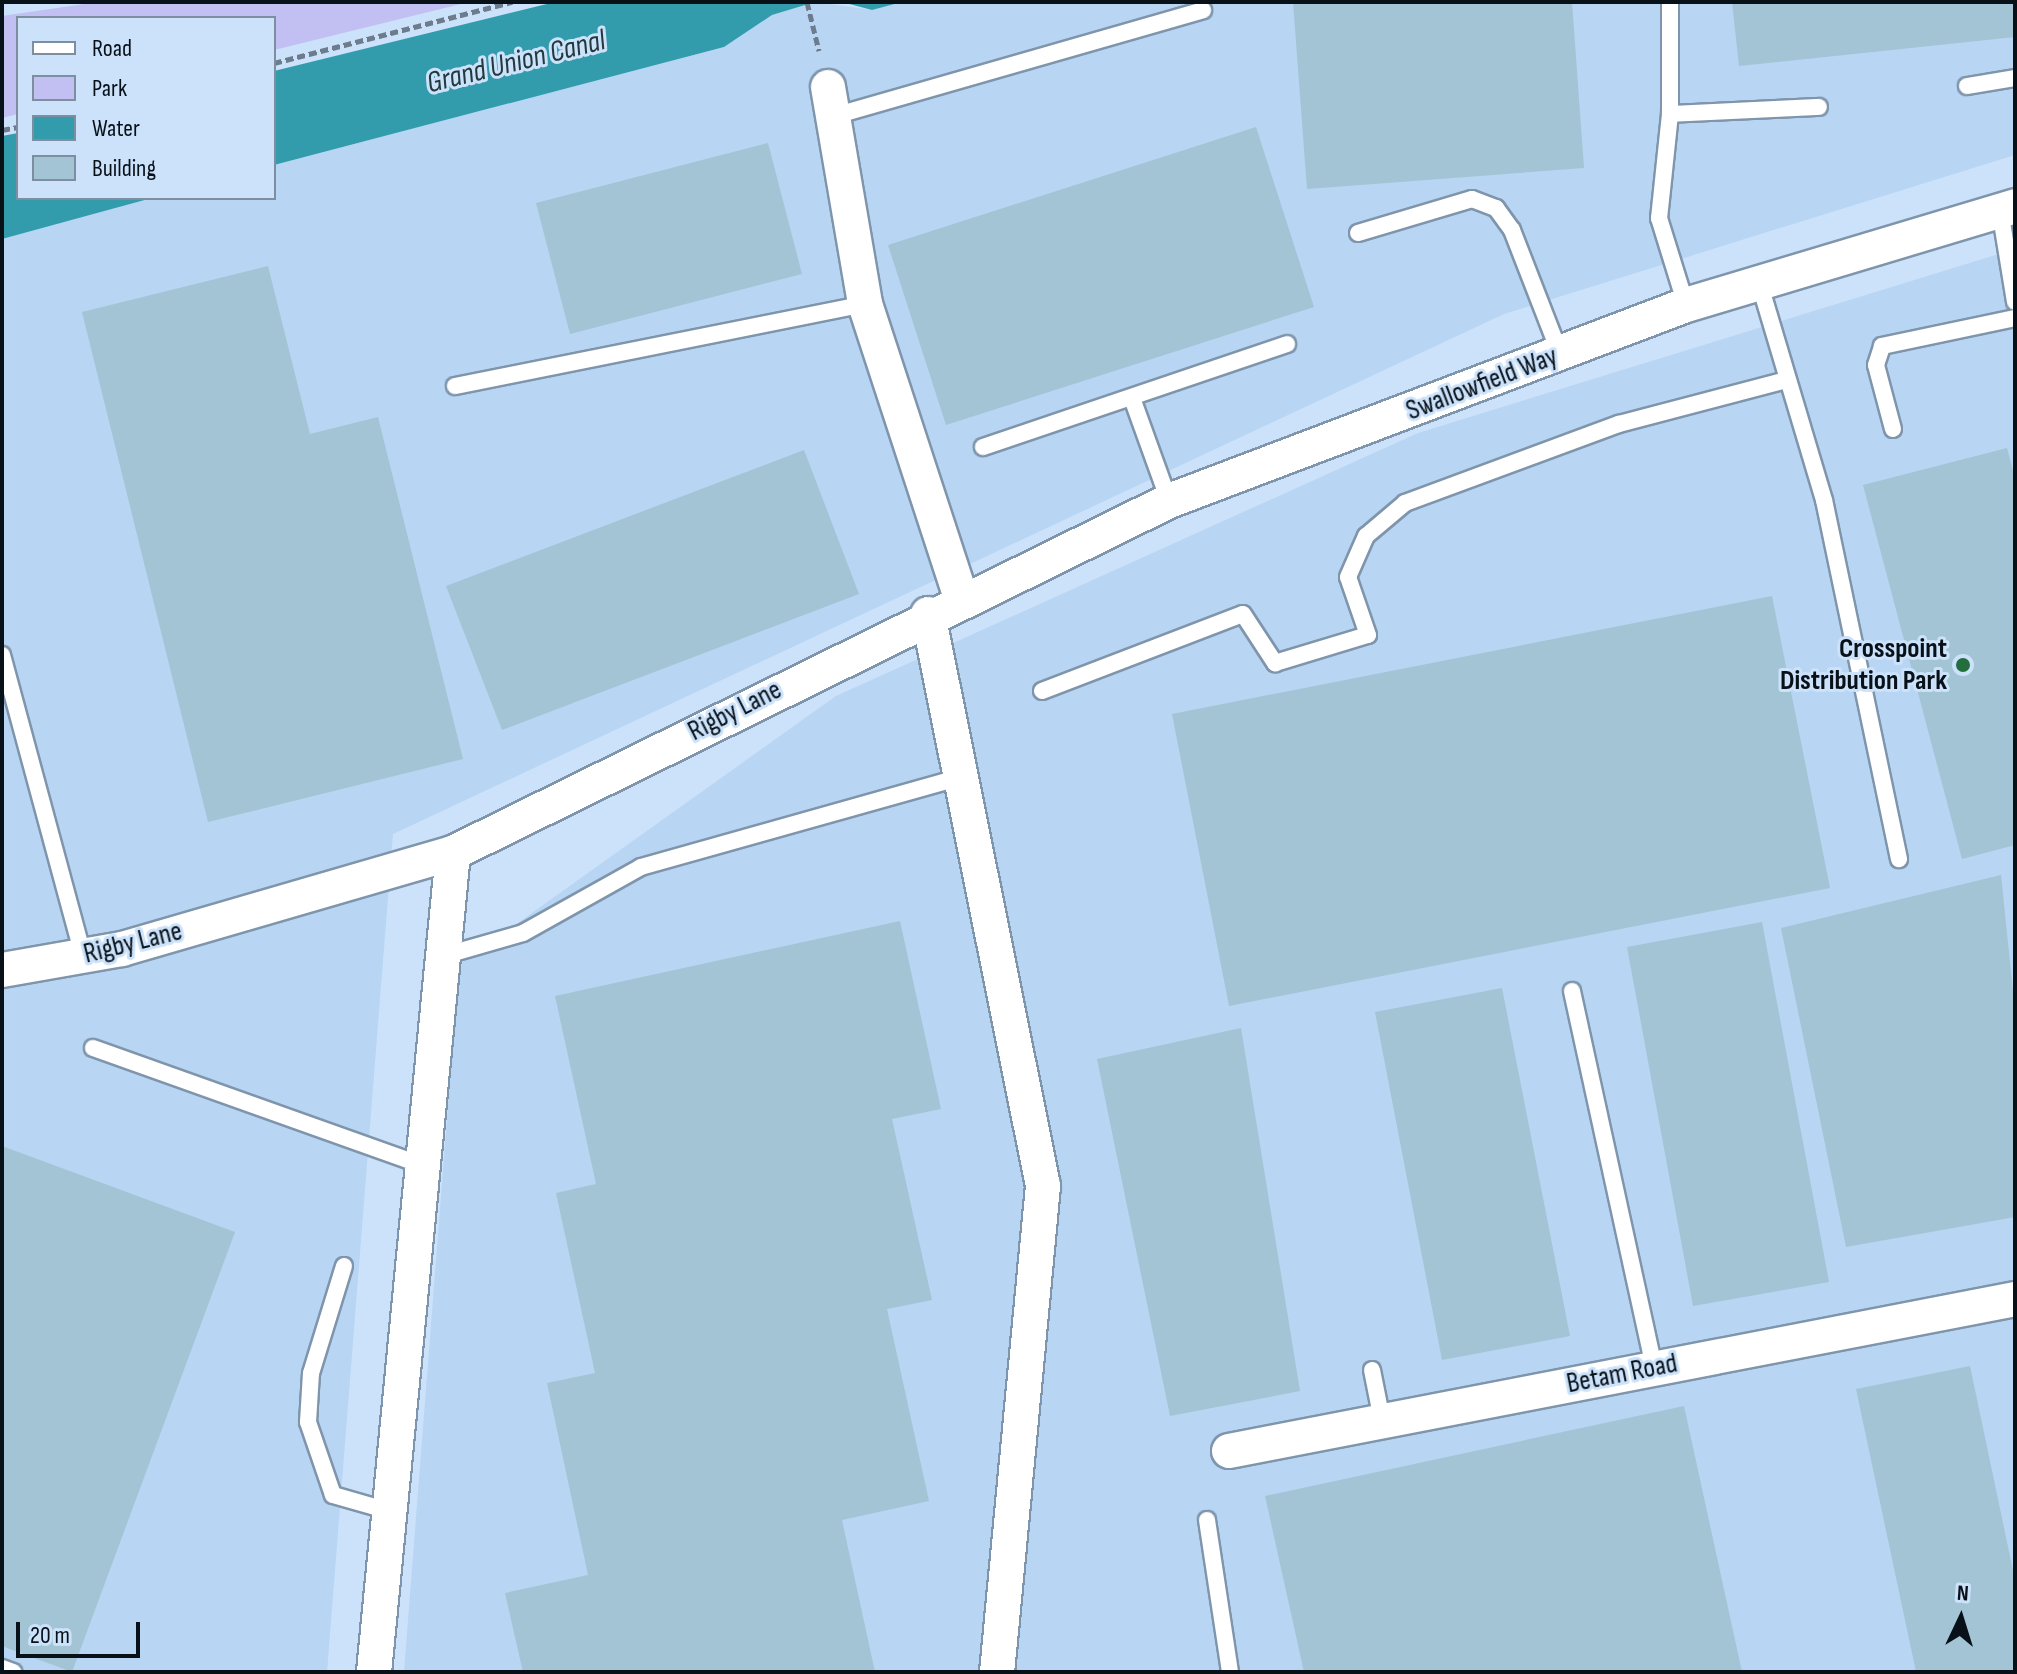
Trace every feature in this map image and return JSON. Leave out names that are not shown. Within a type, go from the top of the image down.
[{"type":"street","points":[[831,102],[865,304],[961,598]]},
{"type":"street","name":"Swallowfield Way","points":[[961,598],[1169,501],[1686,305],[2008,208]]},
{"type":"street","name":"Rigby Lane","points":[[2,970],[83,956],[453,853],[961,598]]},
{"type":"street","points":[[928,614],[1043,1186],[997,1672]]},
{"type":"street","points":[[374,1672],[453,853]]},
{"type":"street","name":"Betam Road","points":[[1229,1451],[1654,1368],[2014,1304]]},
{"type":"lane","points":[[1670,2],[1670,114],[1659,218],[1686,305]]},
{"type":"lane","points":[[831,102],[1203,10]]},
{"type":"lane","points":[[1967,86],[2015,78]]},
{"type":"lane","points":[[1670,114],[1819,107]]},
{"type":"lane","points":[[1358,233],[1472,199],[1496,208],[1512,230],[1560,354]]},
{"type":"lane","points":[[2008,208],[2015,302]]},
{"type":"lane","points":[[1759,282],[1824,500],[1899,859]]},
{"type":"lane","points":[[455,386],[865,304]]},
{"type":"lane","points":[[1893,429],[1876,365],[1882,346],[2015,318]]},
{"type":"lane","points":[[983,447],[1287,344]]},
{"type":"lane","points":[[1042,691],[1243,614],[1275,663],[1368,635],[1348,577],[1366,536],[1405,503],[1619,424],[1787,380]]},
{"type":"lane","points":[[1132,398],[1169,501]]},
{"type":"lane","points":[[2,655],[83,956]]},
{"type":"lane","points":[[443,956],[523,933],[641,867],[961,777]]},
{"type":"lane","points":[[1572,991],[1654,1368]]},
{"type":"lane","points":[[93,1048],[422,1165]]},
{"type":"lane","points":[[344,1266],[311,1373],[308,1422],[333,1495],[389,1511]]},
{"type":"lane","points":[[1372,1370],[1382,1420]]},
{"type":"lane","points":[[1207,1520],[1230,1672]]},
{"type":"lane","points":[[2,1668],[13,1672]]},
{"type":"path","points":[[276,62],[512,2]]},
{"type":"path","points":[[807,2],[814,32]]},
{"type":"shaded area","points":[[815,2],[872,10],[902,2],[2015,2],[2015,155],[1504,314],[393,834],[327,1672],[2,1672],[2,239],[145,200],[276,200],[276,164],[724,47],[772,15]]},
{"type":"shaded area","points":[[2015,249],[2015,1672],[404,1672],[459,965],[836,696],[1418,433]]},
{"type":"green space","points":[[98,2],[469,2],[276,50],[276,16],[16,16],[16,114],[2,118],[2,16]]},
{"type":"water","name":"Grand Union Canal","points":[[555,2],[815,2],[772,15],[724,47],[276,164],[276,71]]},
{"type":"water","points":[[842,2],[902,2],[872,10]]},
{"type":"water","points":[[16,133],[16,200],[145,200],[2,239],[2,136]]},
{"type":"building","points":[[1293,2],[1572,2],[1584,168],[1307,189]]},
{"type":"building","points":[[1732,2],[2015,2],[2015,37],[1739,66]]},
{"type":"building","points":[[1256,127],[1314,307],[946,425],[888,245]]},
{"type":"building","points":[[768,143],[802,274],[570,334],[536,203]]},
{"type":"building","points":[[268,266],[310,434],[378,417],[463,759],[208,822],[82,312]]},
{"type":"building","name":"Crosspoint Distribution Park","points":[[2007,448],[2015,478],[2015,845],[1962,859],[1863,485]]},
{"type":"building","points":[[804,450],[859,594],[502,730],[446,586]]},
{"type":"building","points":[[1772,596],[1830,888],[1229,1006],[1172,714]]},
{"type":"building","points":[[2001,875],[2015,1011],[2015,1217],[1846,1247],[1781,928]]},
{"type":"building","points":[[900,921],[941,1109],[892,1119],[932,1300],[887,1309],[929,1501],[842,1520],[875,1672],[523,1672],[505,1593],[588,1575],[547,1383],[595,1373],[556,1193],[596,1184],[555,996]]},
{"type":"building","points":[[1762,922],[1829,1282],[1693,1306],[1627,947]]},
{"type":"building","points":[[1502,988],[1570,1336],[1442,1360],[1375,1012]]},
{"type":"building","points":[[1241,1028],[1300,1391],[1170,1416],[1097,1059]]},
{"type":"building","points":[[2,1146],[235,1232],[72,1672],[2,1646]]},
{"type":"building","points":[[1970,1366],[2015,1580],[2015,1672],[1916,1672],[1856,1389]]},
{"type":"building","points":[[1684,1406],[1742,1672],[1304,1672],[1265,1496]]},
{"type":"place","name":"Crosspoint Distribution Park","points":[[1963,665]]}]
